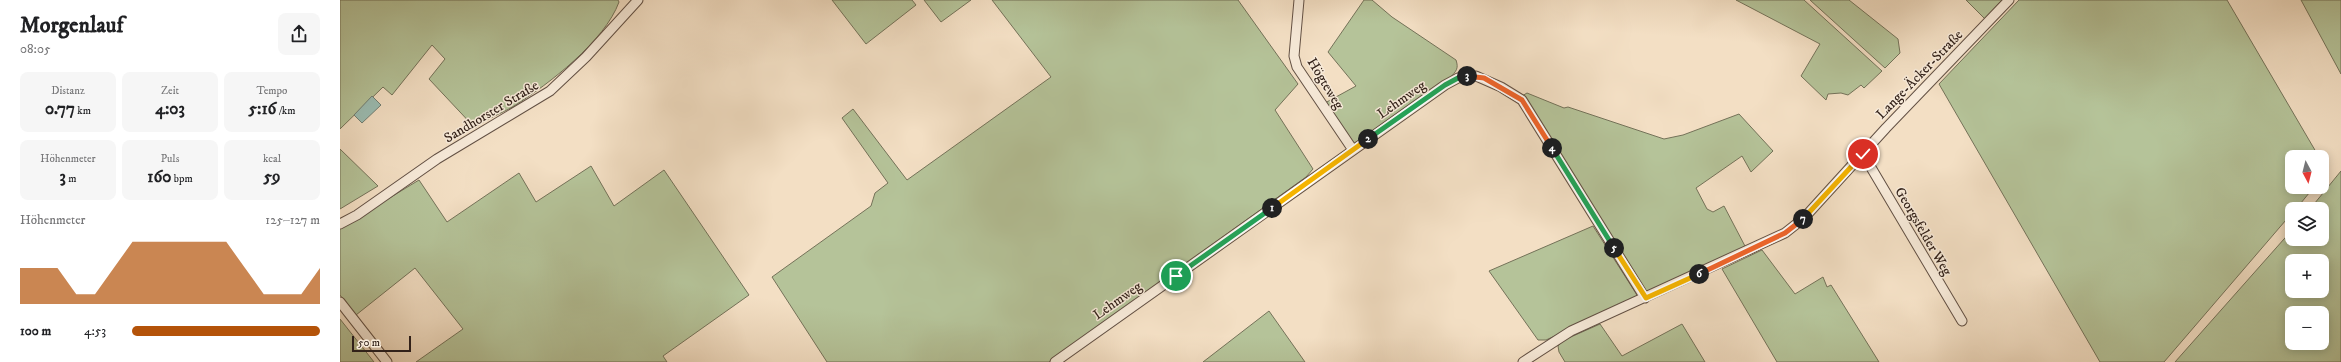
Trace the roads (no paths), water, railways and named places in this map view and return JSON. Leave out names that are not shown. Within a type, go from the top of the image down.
[{"type":"street","name":"Sandhorster Straße","points":[[340,224],[374,204],[438,159],[550,91],[586,57],[638,0]]},
{"type":"street","name":"Högteweg","points":[[1299,0],[1294,56],[1297,67],[1353,150]]},
{"type":"street","name":"Lange-Äcker-Straße","points":[[1522,362],[1571,331],[1646,298],[1785,233],[1804,218],[2009,0]]},
{"type":"street","name":"Lehmweg","points":[[1055,362],[1353,150],[1458,78],[1476,76],[1484,78],[1522,100],[1646,298]]},
{"type":"street","name":"Georgsfelder Weg","points":[[1863,154],[1962,321]]},
{"type":"street","points":[[340,302],[387,362]]},
{"type":"water","points":[[372,96],[381,105],[362,123],[354,115]]}]
